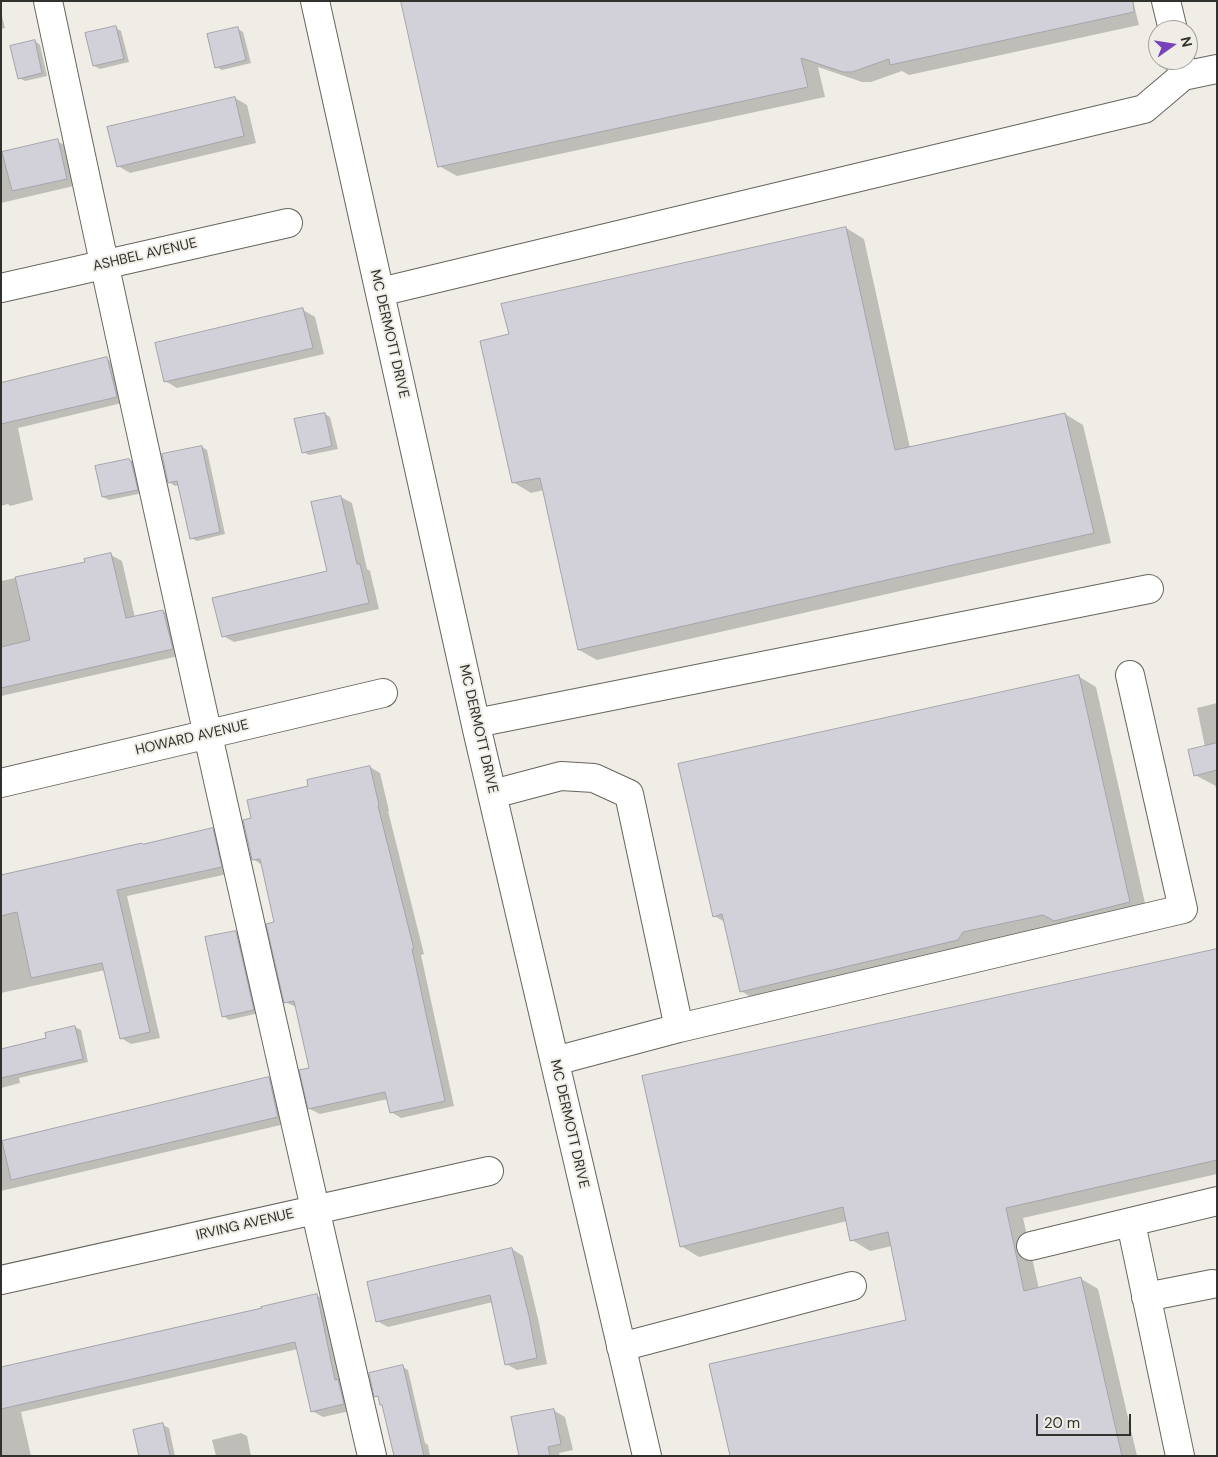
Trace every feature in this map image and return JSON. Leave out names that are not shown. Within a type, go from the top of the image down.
[{"type":"street","points":[[48,1],[104,265],[208,734],[372,1456]]},
{"type":"street","name":"MC DERMOTT DRIVE","points":[[315,1],[476,723],[647,1456]]},
{"type":"street","points":[[1166,1],[1171,20]]},
{"type":"street","points":[[1198,68],[1217,69]]},
{"type":"street","points":[[380,292],[1144,109],[1180,70]]},
{"type":"street","name":"ASHBEL AVENUE","points":[[1,288],[288,223]]},
{"type":"street","points":[[476,723],[1148,589]]},
{"type":"street","points":[[555,1061],[679,1028],[1183,909],[1130,675]]},
{"type":"street","name":"HOWARD AVENUE","points":[[1,783],[384,693]]},
{"type":"street","points":[[493,794],[561,776],[594,778],[629,794],[679,1028]]},
{"type":"street","name":"IRVING AVENUE","points":[[1,1280],[489,1171]]},
{"type":"street","points":[[1031,1246],[1217,1201]]},
{"type":"street","points":[[1131,1223],[1180,1456]]},
{"type":"street","points":[[1146,1297],[1212,1284]]},
{"type":"street","points":[[621,1347],[852,1286]]},
{"type":"building","points":[[401,1],[1133,1],[1134,12],[890,65],[889,59],[852,72],[843,72],[801,58],[808,87],[438,167]]},
{"type":"building","points":[[116,26],[124,59],[93,66],[85,33]]},
{"type":"building","points":[[238,27],[246,60],[215,68],[207,34]]},
{"type":"building","points":[[35,40],[42,73],[18,79],[10,46]]},
{"type":"building","points":[[235,97],[244,136],[117,167],[107,127]]},
{"type":"building","points":[[58,139],[67,179],[12,191],[2,152]]},
{"type":"building","points":[[846,227],[895,450],[1065,413],[1094,533],[578,650],[540,478],[512,483],[480,341],[509,334],[501,304]]},
{"type":"building","points":[[303,308],[313,348],[164,382],[155,343]]},
{"type":"building","points":[[107,357],[117,397],[1,424],[1,383]]},
{"type":"building","points":[[325,413],[332,446],[302,453],[294,419]]},
{"type":"building","points":[[202,446],[220,532],[190,539],[177,481],[168,483],[162,454]]},
{"type":"building","points":[[129,459],[138,490],[102,497],[95,466]]},
{"type":"building","points":[[341,496],[357,564],[360,564],[369,603],[222,637],[212,598],[327,571],[311,502]]},
{"type":"building","points":[[111,553],[126,618],[163,610],[173,649],[1,688],[1,647],[30,640],[15,577],[85,562],[84,559]]},
{"type":"building","points":[[1079,675],[1130,902],[1054,921],[1043,915],[963,932],[958,940],[740,992],[722,914],[713,917],[678,764]]},
{"type":"building","points":[[1217,743],[1217,770],[1194,776],[1188,750]]},
{"type":"building","points":[[370,766],[378,806],[414,949],[412,949],[445,1101],[390,1113],[385,1092],[308,1109],[299,1070],[309,1068],[294,1001],[284,1003],[266,924],[274,922],[260,859],[252,860],[243,820],[251,818],[247,800],[308,786],[307,780]]},
{"type":"building","points":[[213,828],[222,867],[117,890],[150,1032],[120,1039],[102,963],[31,978],[17,912],[1,916],[1,875]]},
{"type":"building","points":[[236,931],[254,1010],[222,1017],[205,937]]},
{"type":"building","points":[[1217,949],[1217,1160],[1006,1208],[1024,1291],[1081,1277],[1122,1456],[730,1456],[709,1364],[906,1320],[888,1232],[850,1241],[843,1207],[680,1247],[642,1076]]},
{"type":"building","points":[[75,1026],[83,1059],[1,1078],[1,1049],[46,1038],[45,1033]]},
{"type":"building","points":[[269,1077],[278,1117],[11,1180],[2,1141]]},
{"type":"building","points":[[512,1248],[529,1316],[537,1358],[505,1365],[490,1295],[376,1322],[367,1282]]},
{"type":"building","points":[[317,1294],[335,1380],[338,1379],[344,1404],[311,1412],[295,1342],[1,1409],[1,1367]]},
{"type":"building","points":[[403,1365],[424,1456],[394,1456],[382,1405],[380,1405],[378,1396],[374,1397],[369,1373]]},
{"type":"building","points":[[554,1409],[561,1444],[548,1447],[550,1456],[519,1456],[511,1417]]},
{"type":"building","points":[[163,1423],[170,1456],[139,1456],[133,1430]]}]
